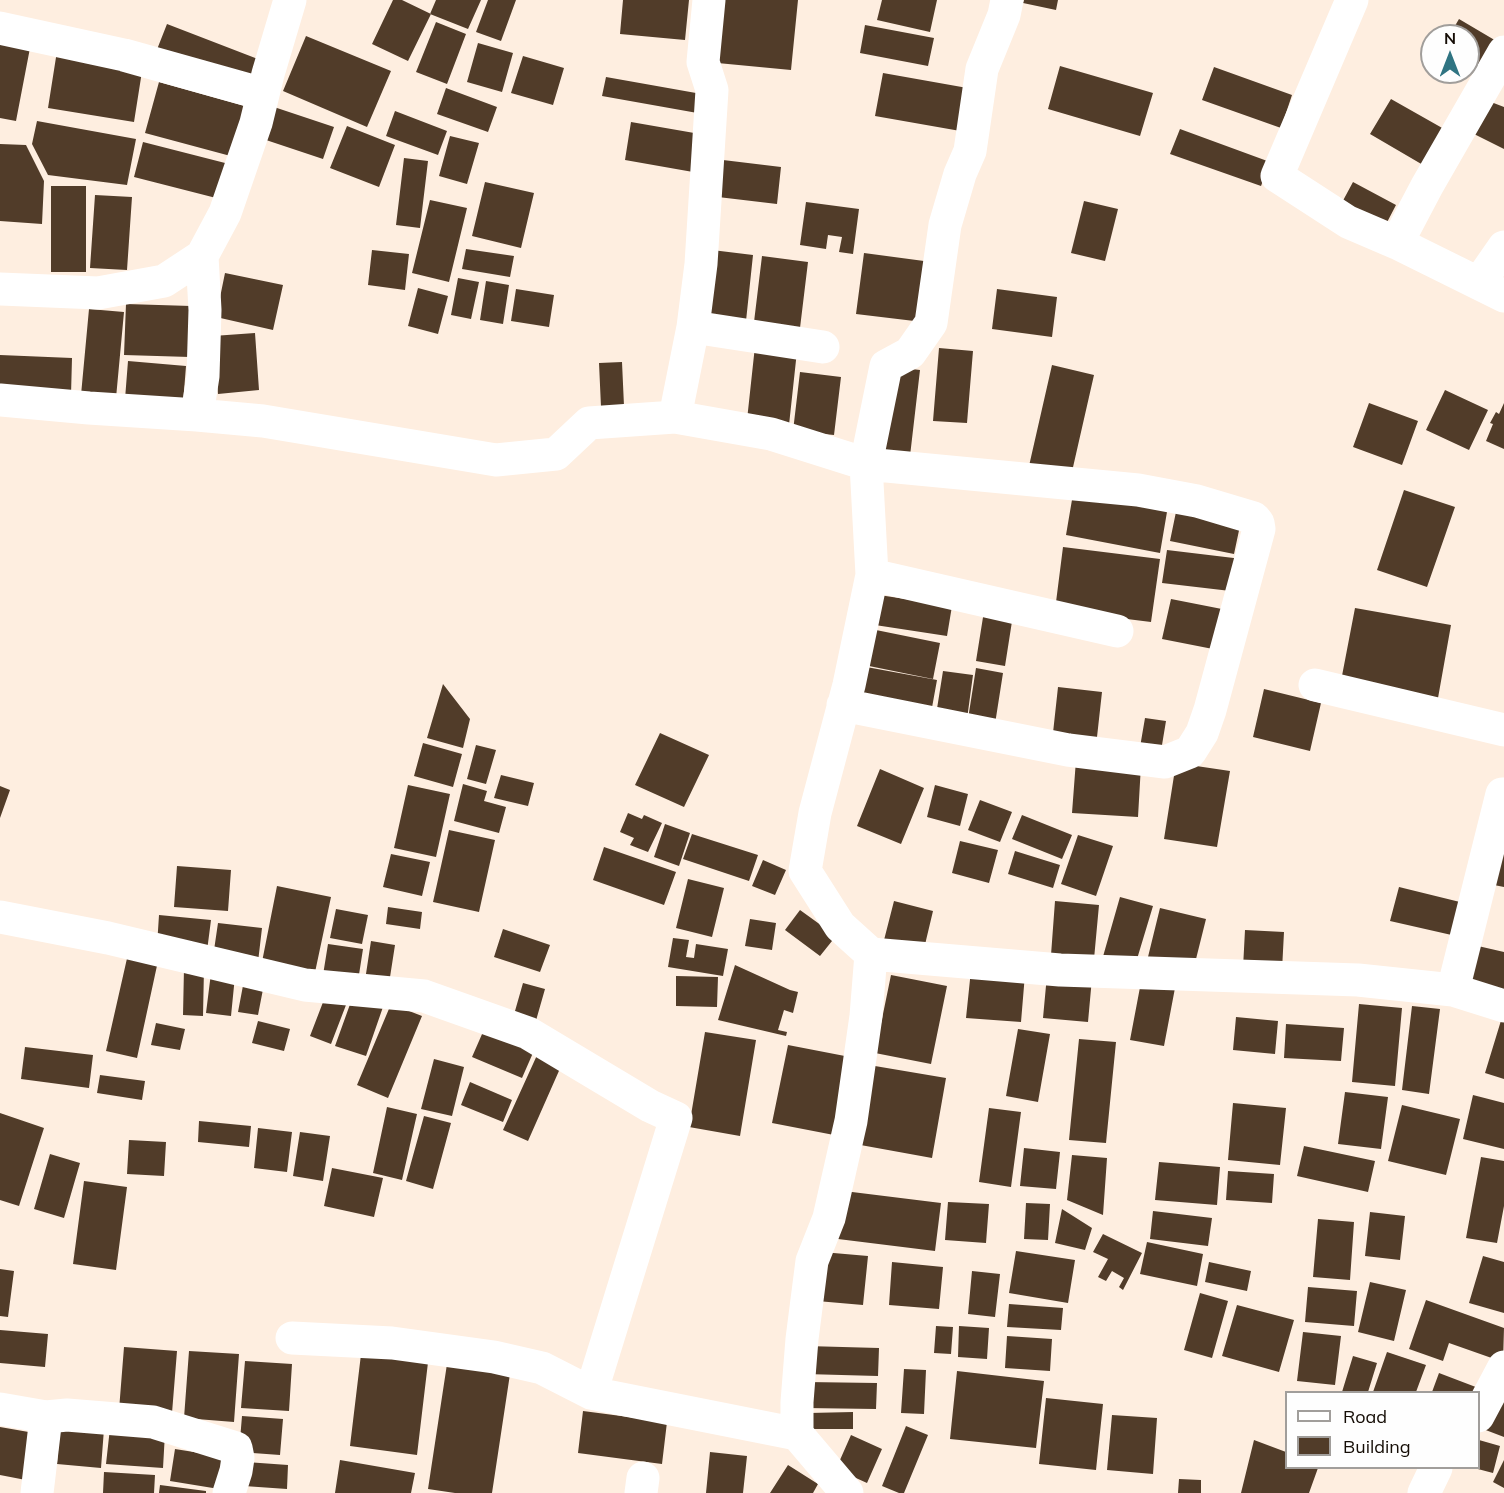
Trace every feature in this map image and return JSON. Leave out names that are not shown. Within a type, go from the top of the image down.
[{"type":"street","points":[[0,289],[98,293],[165,281],[202,256],[225,213],[256,123],[290,0]]},
{"type":"street","points":[[675,417],[693,327],[701,264],[712,90],[703,62],[709,0]]},
{"type":"street","points":[[1007,0],[1004,15],[982,69],[970,151],[960,174],[945,225],[931,323],[910,353],[886,366],[866,464],[872,575],[843,705],[815,813],[805,871],[840,926],[871,954],[1060,970],[1358,980],[1453,990],[1504,1006]]},
{"type":"street","points":[[1352,0],[1277,176],[1348,222],[1397,243],[1491,290],[1504,247]]},
{"type":"street","points":[[0,28],[124,55],[263,94]]},
{"type":"street","points":[[1397,243],[1504,52]]},
{"type":"street","points":[[197,415],[203,376],[202,256]]},
{"type":"street","points":[[693,327],[824,347]]},
{"type":"street","points":[[0,400],[263,421],[496,460],[556,454],[589,423],[675,417],[771,434],[866,464],[1138,490],[1197,501],[1254,518],[1258,523],[1259,529],[1210,710],[1202,733],[1190,752],[1165,762],[1068,750],[843,705]]},
{"type":"street","points":[[872,575],[1117,631]]},
{"type":"street","points":[[1314,686],[1504,730]]},
{"type":"street","points":[[1453,990],[1503,790]]},
{"type":"street","points":[[0,917],[108,938],[304,985],[424,996],[528,1033],[650,1106],[676,1118],[591,1393]]},
{"type":"street","points":[[796,1434],[802,1339],[812,1261],[829,1218],[851,1120],[866,1016],[871,954]]},
{"type":"street","points":[[292,1338],[392,1343],[494,1357],[542,1368],[591,1393],[796,1434],[847,1493]]},
{"type":"street","points":[[1480,1414],[1504,1367]]},
{"type":"street","points":[[0,1409],[46,1417],[67,1415],[153,1422],[236,1448],[238,1458],[236,1472],[229,1493]]},
{"type":"street","points":[[37,1493],[46,1417]]},
{"type":"street","points":[[1424,1493],[1435,1469]]},
{"type":"building","points":[[393,0],[402,0],[431,14],[408,61],[372,44]]},
{"type":"building","points":[[436,0],[481,0],[468,29],[430,14]]},
{"type":"building","points":[[488,0],[516,0],[501,41],[476,32]]},
{"type":"building","points":[[623,0],[689,0],[685,40],[620,34]]},
{"type":"building","points":[[713,0],[798,0],[791,70],[707,62]]},
{"type":"building","points":[[882,0],[937,0],[930,32],[877,20]]},
{"type":"building","points":[[1024,0],[1058,0],[1056,10],[1023,3]]},
{"type":"building","points":[[1459,19],[1467,24],[1456,24]]},
{"type":"building","points":[[436,22],[466,34],[447,84],[416,72]]},
{"type":"building","points":[[167,24],[263,61],[252,89],[156,52]]},
{"type":"building","points":[[865,25],[934,38],[928,66],[860,53]]},
{"type":"building","points":[[1480,31],[1503,45],[1483,79],[1480,77]]},
{"type":"building","points":[[306,36],[391,71],[367,127],[283,91]]},
{"type":"building","points":[[0,43],[30,48],[16,121],[0,118]]},
{"type":"building","points":[[478,43],[513,53],[502,92],[467,82]]},
{"type":"building","points":[[57,51],[143,65],[134,122],[48,108]]},
{"type":"building","points":[[523,56],[564,68],[553,105],[511,93]]},
{"type":"building","points":[[1060,66],[1153,93],[1140,136],[1048,109]]},
{"type":"building","points":[[1214,67],[1292,95],[1281,128],[1202,100]]},
{"type":"building","points":[[883,73],[973,89],[966,132],[875,116]]},
{"type":"building","points":[[606,77],[696,93],[703,114],[602,96]]},
{"type":"building","points":[[159,82],[252,108],[238,158],[145,133]]},
{"type":"building","points":[[446,88],[497,107],[488,132],[437,114]]},
{"type":"building","points":[[1391,99],[1444,129],[1423,165],[1370,134]]},
{"type":"building","points":[[1491,102],[1504,107],[1504,149],[1472,133]]},
{"type":"building","points":[[274,107],[334,127],[323,159],[263,139]]},
{"type":"building","points":[[395,111],[447,131],[438,155],[386,136]]},
{"type":"building","points":[[37,121],[136,139],[127,185],[48,175],[32,144]]},
{"type":"building","points":[[631,122],[700,134],[693,172],[625,160]]},
{"type":"building","points":[[347,126],[395,145],[379,187],[330,168]]},
{"type":"building","points":[[1180,129],[1270,162],[1261,186],[1170,154]]},
{"type":"building","points":[[450,136],[479,143],[467,184],[439,176]]},
{"type":"building","points":[[143,142],[229,164],[220,199],[134,177]]},
{"type":"building","points":[[0,144],[26,145],[44,181],[42,224],[0,221]]},
{"type":"building","points":[[404,158],[428,161],[420,228],[396,225]]},
{"type":"building","points":[[723,160],[781,167],[777,204],[718,197]]},
{"type":"building","points":[[485,182],[534,193],[521,248],[472,236]]},
{"type":"building","points":[[1353,182],[1396,205],[1382,232],[1339,208]]},
{"type":"building","points":[[51,186],[86,186],[86,272],[51,272]]},
{"type":"building","points":[[95,195],[132,197],[127,270],[90,268]]},
{"type":"building","points":[[430,200],[467,208],[449,282],[412,273]]},
{"type":"building","points":[[1084,201],[1118,209],[1105,261],[1071,253]]},
{"type":"building","points":[[806,202],[859,209],[853,254],[839,252],[842,237],[828,235],[826,249],[800,245]]},
{"type":"building","points":[[466,249],[514,256],[510,277],[462,269]]},
{"type":"building","points":[[372,250],[409,254],[405,290],[368,285]]},
{"type":"building","points":[[712,250],[753,255],[746,321],[704,316]]},
{"type":"building","points":[[864,253],[939,263],[931,323],[856,314]]},
{"type":"building","points":[[762,256],[808,262],[800,328],[754,322]]},
{"type":"building","points":[[225,273],[283,285],[273,330],[216,317]]},
{"type":"building","points":[[458,278],[479,282],[471,319],[451,315]]},
{"type":"building","points":[[486,281],[509,285],[503,324],[480,320]]},
{"type":"building","points":[[418,288],[448,296],[438,334],[408,326]]},
{"type":"building","points":[[516,289],[554,295],[549,327],[511,321]]},
{"type":"building","points":[[997,289],[1057,297],[1052,337],[992,329]]},
{"type":"building","points":[[126,304],[191,306],[190,357],[124,355]]},
{"type":"building","points":[[89,309],[124,312],[116,398],[81,395]]},
{"type":"building","points":[[255,333],[259,390],[218,394],[213,336]]},
{"type":"building","points":[[755,346],[797,351],[789,425],[747,420]]},
{"type":"building","points":[[939,348],[973,351],[967,423],[933,421]]},
{"type":"building","points":[[0,355],[72,358],[71,395],[0,392]]},
{"type":"building","points":[[128,361],[186,366],[183,404],[125,399]]},
{"type":"building","points":[[622,362],[624,406],[601,407],[599,363]]},
{"type":"building","points":[[1052,365],[1094,375],[1071,476],[1029,466]]},
{"type":"building","points":[[886,366],[920,370],[910,456],[876,453]]},
{"type":"building","points":[[800,372],[841,377],[834,435],[793,431]]},
{"type":"building","points":[[1445,390],[1488,410],[1469,450],[1426,430]]},
{"type":"building","points":[[1369,403],[1418,421],[1402,465],[1353,447]]},
{"type":"building","points":[[1504,403],[1504,449],[1486,441],[1493,424],[1490,423],[1496,412],[1499,414]]},
{"type":"building","points":[[1074,488],[1168,506],[1160,553],[1066,535]]},
{"type":"building","points":[[1404,490],[1455,507],[1427,587],[1377,570]]},
{"type":"building","points":[[1177,507],[1241,521],[1234,554],[1170,541]]},
{"type":"building","points":[[1063,547],[1160,559],[1151,622],[1055,610]]},
{"type":"building","points":[[1167,550],[1242,559],[1239,592],[1162,583]]},
{"type":"building","points":[[879,595],[952,606],[947,636],[875,625]]},
{"type":"building","points":[[1171,599],[1227,610],[1218,650],[1162,639]]},
{"type":"building","points":[[1355,608],[1451,625],[1438,698],[1341,681]]},
{"type":"building","points":[[984,611],[1013,615],[1005,666],[976,661]]},
{"type":"building","points":[[876,630],[940,643],[933,679],[869,666]]},
{"type":"building","points":[[861,666],[937,680],[931,713],[855,699]]},
{"type":"building","points":[[976,668],[1003,673],[995,724],[968,719]]},
{"type":"building","points":[[943,671],[973,675],[967,719],[936,715]]},
{"type":"building","points":[[443,684],[470,719],[463,748],[427,738]]},
{"type":"building","points":[[1058,687],[1102,692],[1096,746],[1052,742]]},
{"type":"building","points":[[1264,689],[1321,703],[1310,751],[1253,737]]},
{"type":"building","points":[[1145,718],[1166,721],[1160,757],[1139,753]]},
{"type":"building","points":[[660,733],[709,755],[684,807],[635,785]]},
{"type":"building","points":[[423,743],[462,754],[453,787],[414,776]]},
{"type":"building","points":[[476,745],[496,750],[486,784],[467,779]]},
{"type":"building","points":[[1076,760],[1141,765],[1138,817],[1072,813]]},
{"type":"building","points":[[1176,763],[1230,771],[1217,847],[1164,839]]},
{"type":"building","points":[[880,769],[924,788],[901,844],[857,826]]},
{"type":"building","points":[[501,775],[534,783],[528,806],[494,798]]},
{"type":"building","points":[[463,784],[487,791],[484,801],[506,807],[499,833],[454,821]]},
{"type":"building","points":[[408,785],[450,794],[436,857],[394,848]]},
{"type":"building","points":[[935,785],[968,794],[960,826],[927,817]]},
{"type":"building","points":[[0,786],[10,790],[0,818]]},
{"type":"building","points":[[980,800],[1012,812],[1000,842],[968,830]]},
{"type":"building","points":[[628,813],[642,819],[644,815],[662,823],[648,852],[630,845],[634,838],[620,832]]},
{"type":"building","points":[[1022,815],[1072,835],[1062,859],[1012,839]]},
{"type":"building","points":[[665,824],[690,833],[679,866],[654,857]]},
{"type":"building","points":[[449,830],[495,840],[479,912],[433,902]]},
{"type":"building","points":[[692,834],[758,855],[749,881],[683,859]]},
{"type":"building","points":[[1078,835],[1113,846],[1096,896],[1061,884]]},
{"type":"building","points":[[1504,836],[1504,887],[1489,884]]},
{"type":"building","points":[[960,841],[998,850],[989,883],[952,873]]},
{"type":"building","points":[[604,847],[676,872],[664,905],[593,880]]},
{"type":"building","points":[[1015,851],[1060,865],[1053,888],[1008,874]]},
{"type":"building","points":[[391,854],[430,862],[422,896],[383,887]]},
{"type":"building","points":[[763,860],[786,870],[775,895],[752,886]]},
{"type":"building","points":[[177,866],[231,870],[228,911],[174,907]]},
{"type":"building","points":[[688,879],[724,888],[712,937],[676,928]]},
{"type":"building","points":[[277,886],[331,897],[314,977],[261,967]]},
{"type":"building","points":[[1399,887],[1464,903],[1456,936],[1390,921]]},
{"type":"building","points":[[1120,897],[1153,906],[1134,969],[1102,960]]},
{"type":"building","points":[[894,901],[933,911],[923,953],[883,944]]},
{"type":"building","points":[[1055,901],[1099,905],[1094,959],[1051,955]]},
{"type":"building","points":[[388,907],[422,912],[420,929],[386,924]]},
{"type":"building","points":[[1160,908],[1206,919],[1193,971],[1147,961]]},
{"type":"building","points":[[336,909],[368,915],[362,944],[330,938]]},
{"type":"building","points":[[800,910],[836,936],[820,956],[785,930]]},
{"type":"building","points":[[159,915],[211,920],[207,951],[157,946]]},
{"type":"building","points":[[750,919],[776,923],[772,950],[745,946]]},
{"type":"building","points":[[218,923],[262,928],[258,962],[213,957]]},
{"type":"building","points":[[503,929],[550,945],[540,972],[494,957]]},
{"type":"building","points":[[1245,930],[1284,932],[1282,970],[1243,968]]},
{"type":"building","points":[[673,938],[689,940],[686,957],[694,958],[696,944],[728,949],[723,976],[668,967]]},
{"type":"building","points":[[371,941],[395,945],[388,990],[364,987]]},
{"type":"building","points":[[328,944],[363,949],[358,981],[323,975]]},
{"type":"building","points":[[1478,946],[1504,952],[1504,997],[1468,989]]},
{"type":"building","points":[[128,954],[158,961],[137,1058],[106,1051]]},
{"type":"building","points":[[735,965],[798,992],[793,1013],[784,1010],[778,1030],[787,1032],[786,1036],[718,1020]]},
{"type":"building","points":[[184,968],[204,968],[203,1016],[183,1015]]},
{"type":"building","points":[[971,970],[1025,974],[1021,1022],[966,1018]]},
{"type":"building","points":[[211,973],[235,976],[231,1016],[206,1013]]},
{"type":"building","points":[[245,975],[265,979],[258,1015],[238,1012]]},
{"type":"building","points":[[891,975],[947,986],[931,1064],[875,1053]]},
{"type":"building","points":[[1047,975],[1092,978],[1088,1022],[1043,1018]]},
{"type":"building","points":[[676,976],[718,977],[717,1007],[676,1006]]},
{"type":"building","points":[[1141,982],[1175,988],[1164,1046],[1130,1040]]},
{"type":"building","points":[[523,983],[545,989],[535,1024],[513,1018]]},
{"type":"building","points":[[353,996],[383,1007],[366,1056],[335,1046]]},
{"type":"building","points":[[325,997],[346,1005],[331,1044],[310,1036]]},
{"type":"building","points":[[391,1004],[422,1016],[388,1098],[357,1085]]},
{"type":"building","points":[[1359,1004],[1402,1008],[1395,1086],[1352,1082]]},
{"type":"building","points":[[1412,1006],[1440,1009],[1429,1094],[1402,1090]]},
{"type":"building","points":[[1504,1014],[1504,1079],[1485,1073]]},
{"type":"building","points":[[1236,1017],[1278,1021],[1275,1054],[1233,1050]]},
{"type":"building","points":[[258,1021],[290,1029],[284,1051],[252,1043]]},
{"type":"building","points":[[156,1023],[185,1029],[180,1050],[151,1045]]},
{"type":"building","points":[[1286,1024],[1344,1028],[1341,1061],[1284,1058]]},
{"type":"building","points":[[486,1025],[536,1046],[522,1078],[472,1057]]},
{"type":"building","points":[[1018,1029],[1050,1034],[1038,1102],[1006,1096]]},
{"type":"building","points":[[705,1032],[756,1040],[740,1136],[689,1127]]},
{"type":"building","points":[[1079,1039],[1116,1042],[1106,1143],[1069,1140]]},
{"type":"building","points":[[788,1045],[850,1057],[834,1135],[772,1123]]},
{"type":"building","points":[[25,1047],[93,1055],[89,1088],[21,1079]]},
{"type":"building","points":[[538,1053],[562,1064],[528,1141],[503,1130]]},
{"type":"building","points":[[434,1059],[464,1067],[452,1116],[421,1109]]},
{"type":"building","points":[[869,1065],[946,1078],[932,1158],[855,1144]]},
{"type":"building","points":[[100,1075],[145,1081],[142,1100],[97,1093]]},
{"type":"building","points":[[470,1082],[512,1100],[503,1122],[461,1105]]},
{"type":"building","points":[[1345,1092],[1388,1097],[1381,1149],[1338,1144]]},
{"type":"building","points":[[1473,1095],[1504,1103],[1504,1149],[1463,1139]]},
{"type":"building","points":[[1233,1103],[1286,1108],[1280,1165],[1228,1160]]},
{"type":"building","points":[[1402,1105],[1460,1119],[1446,1175],[1388,1161]]},
{"type":"building","points":[[387,1107],[417,1114],[402,1180],[373,1173]]},
{"type":"building","points":[[989,1108],[1021,1112],[1011,1187],[979,1182]]},
{"type":"building","points":[[0,1113],[44,1128],[19,1206],[0,1200]]},
{"type":"building","points":[[424,1116],[451,1123],[433,1189],[406,1181]]},
{"type":"building","points":[[199,1121],[251,1126],[249,1147],[198,1142]]},
{"type":"building","points":[[258,1128],[292,1132],[287,1172],[254,1168]]},
{"type":"building","points":[[300,1132],[330,1136],[323,1181],[293,1176]]},
{"type":"building","points":[[129,1140],[166,1142],[164,1176],[127,1174]]},
{"type":"building","points":[[1304,1146],[1375,1161],[1368,1192],[1297,1176]]},
{"type":"building","points":[[1024,1148],[1060,1152],[1056,1189],[1020,1186]]},
{"type":"building","points":[[50,1154],[80,1163],[64,1218],[34,1209]]},
{"type":"building","points":[[1072,1155],[1107,1158],[1103,1215],[1067,1200]]},
{"type":"building","points":[[1481,1157],[1504,1161],[1504,1206],[1497,1243],[1466,1238]]},
{"type":"building","points":[[1159,1162],[1220,1167],[1217,1205],[1155,1200]]},
{"type":"building","points":[[332,1168],[383,1178],[374,1217],[324,1206]]},
{"type":"building","points":[[1228,1171],[1274,1174],[1272,1203],[1226,1200]]},
{"type":"building","points":[[84,1181],[127,1187],[116,1270],[73,1264]]},
{"type":"building","points":[[844,1191],[941,1203],[935,1251],[838,1239]]},
{"type":"building","points":[[948,1202],[989,1204],[986,1243],[945,1240]]},
{"type":"building","points":[[1026,1203],[1050,1204],[1048,1240],[1024,1239]]},
{"type":"building","points":[[1062,1209],[1092,1228],[1085,1250],[1055,1243]]},
{"type":"building","points":[[1153,1211],[1212,1218],[1208,1246],[1150,1239]]},
{"type":"building","points":[[1370,1212],[1405,1216],[1400,1260],[1365,1256]]},
{"type":"building","points":[[1318,1219],[1354,1222],[1350,1280],[1313,1277]]},
{"type":"building","points":[[1103,1234],[1142,1253],[1123,1290],[1119,1287],[1124,1278],[1112,1271],[1106,1281],[1098,1277],[1108,1259],[1093,1252]]},
{"type":"building","points":[[1147,1242],[1203,1254],[1197,1286],[1140,1274]]},
{"type":"building","points":[[1016,1251],[1075,1260],[1068,1303],[1009,1293]]},
{"type":"building","points":[[822,1252],[868,1256],[863,1305],[817,1301]]},
{"type":"building","points":[[1483,1256],[1504,1262],[1504,1313],[1469,1303]]},
{"type":"building","points":[[892,1262],[943,1267],[939,1309],[889,1305]]},
{"type":"building","points":[[1209,1262],[1251,1271],[1247,1291],[1205,1282]]},
{"type":"building","points":[[0,1269],[14,1271],[8,1317],[0,1316]]},
{"type":"building","points":[[972,1271],[1000,1274],[995,1317],[968,1314]]},
{"type":"building","points":[[1370,1282],[1406,1290],[1394,1341],[1358,1332]]},
{"type":"building","points":[[1308,1287],[1357,1291],[1354,1326],[1305,1322]]},
{"type":"building","points":[[1200,1293],[1228,1301],[1212,1358],[1184,1350]]},
{"type":"building","points":[[1426,1300],[1504,1328],[1503,1362],[1449,1343],[1443,1361],[1409,1349]]},
{"type":"building","points":[[1009,1304],[1063,1308],[1061,1330],[1007,1327]]},
{"type":"building","points":[[1237,1305],[1294,1320],[1279,1372],[1222,1356]]},
{"type":"building","points":[[936,1326],[953,1327],[951,1354],[934,1353]]},
{"type":"building","points":[[959,1326],[989,1328],[987,1359],[958,1357]]},
{"type":"building","points":[[0,1330],[48,1334],[45,1367],[0,1363]]},
{"type":"building","points":[[1303,1332],[1341,1336],[1335,1385],[1297,1381]]},
{"type":"building","points":[[1007,1336],[1052,1339],[1050,1371],[1005,1368]]},
{"type":"building","points":[[362,1346],[429,1354],[417,1455],[350,1446]]},
{"type":"building","points":[[806,1346],[879,1348],[878,1376],[805,1374]]},
{"type":"building","points":[[124,1347],[177,1351],[172,1413],[119,1410]]},
{"type":"building","points":[[189,1351],[239,1354],[234,1422],[184,1418]]},
{"type":"building","points":[[1387,1352],[1426,1365],[1416,1391],[1373,1391]]},
{"type":"building","points":[[1353,1356],[1377,1363],[1368,1391],[1342,1391]]},
{"type":"building","points":[[245,1361],[292,1364],[289,1411],[241,1408]]},
{"type":"building","points":[[447,1364],[510,1374],[492,1493],[455,1493],[428,1489]]},
{"type":"building","points":[[904,1369],[926,1370],[924,1414],[901,1413]]},
{"type":"building","points":[[957,1371],[1044,1381],[1036,1448],[950,1439]]},
{"type":"building","points":[[1439,1373],[1481,1389],[1480,1392],[1432,1391]]},
{"type":"building","points":[[806,1382],[877,1383],[876,1409],[805,1408]]},
{"type":"building","points":[[1504,1386],[1504,1437],[1483,1429]]},
{"type":"building","points":[[1046,1398],[1103,1404],[1096,1470],[1039,1464]]},
{"type":"building","points":[[583,1411],[667,1422],[662,1464],[578,1453]]},
{"type":"building","points":[[853,1412],[853,1429],[809,1429],[809,1413]]},
{"type":"building","points":[[1112,1415],[1157,1418],[1153,1474],[1107,1470]]},
{"type":"building","points":[[242,1416],[283,1419],[280,1455],[239,1452]]},
{"type":"building","points":[[60,1426],[104,1429],[101,1468],[57,1464]]},
{"type":"building","points":[[906,1426],[928,1435],[904,1493],[899,1493],[882,1486]]},
{"type":"building","points":[[0,1427],[40,1434],[31,1481],[0,1475]]},
{"type":"building","points":[[110,1428],[165,1433],[163,1468],[106,1464]]},
{"type":"building","points":[[851,1435],[882,1449],[867,1483],[836,1469]]},
{"type":"building","points":[[1254,1440],[1285,1452],[1285,1469],[1318,1469],[1309,1493],[1241,1493]]},
{"type":"building","points":[[1480,1440],[1500,1446],[1493,1473],[1478,1469],[1480,1469]]},
{"type":"building","points":[[175,1449],[225,1457],[219,1489],[170,1481]]},
{"type":"building","points":[[710,1452],[747,1456],[743,1493],[706,1493]]},
{"type":"building","points":[[340,1460],[415,1473],[411,1493],[335,1493]]},
{"type":"building","points":[[1504,1460],[1504,1488],[1493,1482]]},
{"type":"building","points":[[246,1462],[288,1465],[287,1489],[244,1486]]},
{"type":"building","points":[[788,1465],[818,1484],[813,1493],[770,1493]]},
{"type":"building","points":[[104,1472],[155,1475],[154,1493],[103,1493]]},
{"type":"building","points":[[1179,1479],[1201,1480],[1201,1493],[1178,1493]]},
{"type":"building","points":[[160,1485],[206,1491],[206,1493],[159,1493]]}]
